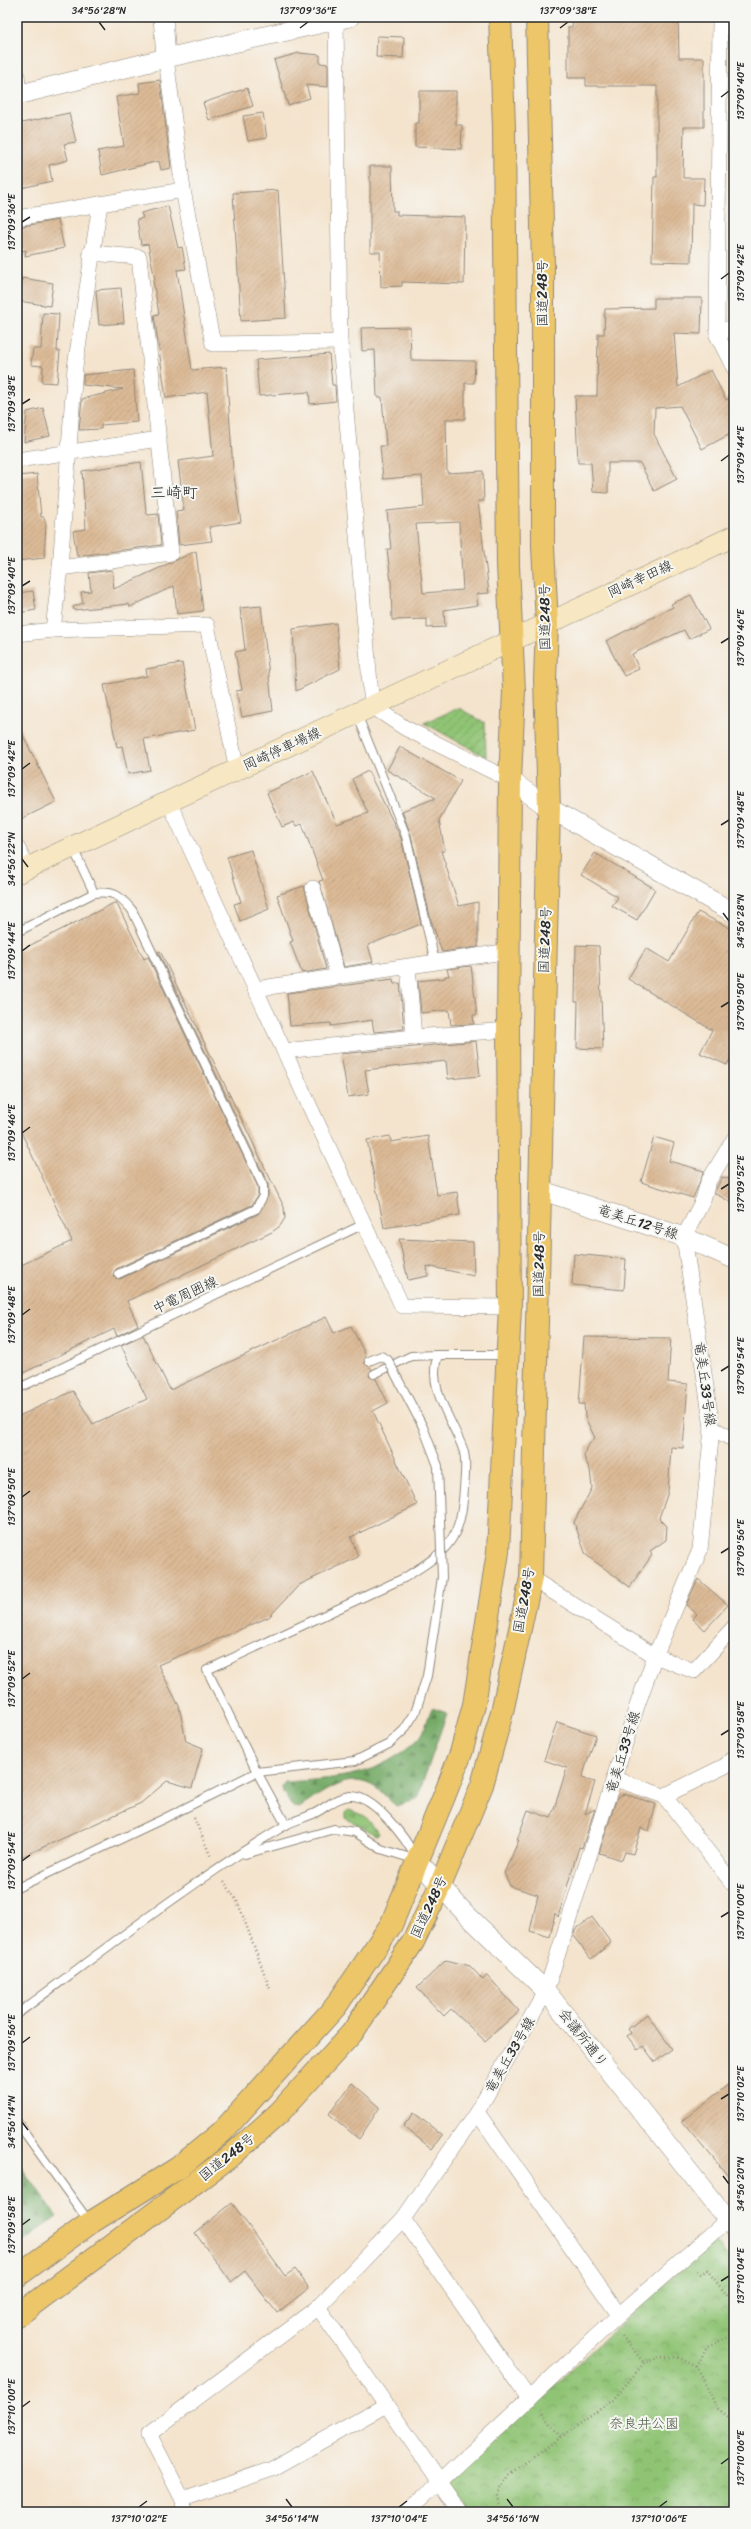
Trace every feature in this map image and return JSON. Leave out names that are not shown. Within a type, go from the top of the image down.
[{"type":"highway","name":"国道248号","points":[[17,2276],[90,2223],[178,2168],[222,2132],[336,2006],[391,1925],[461,1753],[476,1697],[498,1552],[510,1307],[508,1030],[510,952],[510,780],[514,691],[508,565],[504,128],[500,17]]},
{"type":"highway","name":"国道248号","points":[[17,2316],[232,2155],[279,2113],[352,2033],[413,1942],[440,1886],[482,1785],[502,1712],[531,1578],[549,808],[545,680],[547,624],[543,547],[543,265],[537,17]]},
{"type":"main road","name":"岡崎幸田線","points":[[547,624],[734,536]]},
{"type":"main road","name":"岡崎停車場線","points":[[22,871],[547,624]]},
{"type":"street","points":[[163,17],[166,58],[183,190],[213,344],[340,342]]},
{"type":"street","points":[[720,17],[717,335],[734,368]]},
{"type":"street","points":[[17,74],[18,95],[166,58],[341,18],[340,342],[364,710],[405,728],[510,780],[549,808],[734,913]]},
{"type":"street","points":[[17,218],[183,190]]},
{"type":"street","points":[[53,630],[60,568],[67,452],[75,367],[90,253],[100,204]]},
{"type":"street","points":[[60,568],[170,553],[139,257],[90,253]]},
{"type":"street","points":[[717,335],[734,326]]},
{"type":"street","points":[[17,460],[159,438]]},
{"type":"street","points":[[17,634],[53,630],[207,625],[237,770]]},
{"type":"street","points":[[168,802],[402,1306],[510,1307]]},
{"type":"street","points":[[17,846],[22,871]]},
{"type":"street","points":[[313,888],[338,978]]},
{"type":"street","points":[[254,989],[510,952]]},
{"type":"street","points":[[408,967],[414,1037]]},
{"type":"street","points":[[284,1051],[414,1037],[508,1030]]},
{"type":"street","points":[[684,1237],[703,1200],[708,1182],[734,1139]]},
{"type":"street","name":"竜美丘12号線","points":[[540,1190],[684,1237],[734,1259]]},
{"type":"street","name":"竜美丘33号線","points":[[183,2506],[149,2434],[318,2307],[403,2219],[477,2112],[546,1991],[615,1779],[638,1703],[655,1656],[700,1550],[712,1428],[684,1237]]},
{"type":"street","points":[[712,1428],[734,1440]]},
{"type":"street","points":[[531,1578],[655,1656],[694,1671],[734,1627]]},
{"type":"street","points":[[664,1796],[725,1766],[734,1757]]},
{"type":"street","points":[[615,1779],[664,1796],[734,1885]]},
{"type":"street","name":"会議所通り","points":[[417,1860],[464,1912],[546,1991],[732,2221]]},
{"type":"street","points":[[477,2112],[615,2318]]},
{"type":"street","points":[[403,2219],[530,2398]]},
{"type":"street","points":[[407,2512],[615,2318],[679,2261],[732,2221]]},
{"type":"street","points":[[318,2307],[461,2512]]},
{"type":"street","points":[[183,2506],[272,2469],[386,2405]]},
{"type":"lane","points":[[364,710],[406,836],[435,962]]},
{"type":"lane","points":[[73,848],[94,893]]},
{"type":"lane","points":[[17,932],[94,893],[108,892],[121,896],[132,910],[263,1186],[263,1196],[256,1209],[118,1274]]},
{"type":"lane","name":"中電周囲線","points":[[17,1389],[364,1224]]},
{"type":"lane","points":[[286,1825],[256,1772],[207,1670],[404,1578],[427,1564],[452,1542],[462,1516],[464,1451],[434,1383],[434,1363],[438,1355]]},
{"type":"lane","points":[[374,1374],[411,1356],[508,1355]]},
{"type":"lane","points":[[17,1888],[188,1807],[256,1772],[355,1761],[389,1744],[404,1730],[415,1712],[427,1676],[442,1577],[438,1466],[423,1427],[388,1360],[381,1356],[369,1361]]},
{"type":"lane","points":[[17,2014],[217,1869],[286,1825],[315,1813],[337,1799],[350,1796],[360,1798],[378,1809],[407,1841],[417,1860]]},
{"type":"lane","points":[[236,1857],[334,1829],[355,1832],[381,1848],[417,1860]]},
{"type":"lane","points":[[17,2122],[90,2223]]},
{"type":"path","points":[[188,1807],[217,1869],[238,1903],[270,1989]]},
{"type":"path","points":[[679,2261],[690,2274],[698,2270],[701,2274],[707,2270],[734,2304]]},
{"type":"path","points":[[615,2318],[644,2363]]},
{"type":"path","points":[[697,2367],[708,2346],[734,2335]]},
{"type":"path","points":[[501,2512],[498,2495],[508,2475],[613,2400],[644,2363],[660,2357],[677,2357],[697,2367],[716,2408],[734,2421]]},
{"type":"path","points":[[530,2398],[560,2437]]},
{"type":"green space","points":[[459,708],[485,723],[486,757],[424,723]]},
{"type":"green space","points":[[432,1708],[447,1713],[417,1799],[396,1806],[373,1786],[360,1781],[350,1781],[332,1787],[299,1808],[291,1805],[283,1792],[282,1786],[285,1782],[334,1778],[380,1766],[394,1758],[420,1738]]},
{"type":"green space","points":[[349,1810],[365,1816],[379,1833],[377,1835],[345,1818],[345,1813]]},
{"type":"green space","points":[[17,2160],[57,2217],[17,2246]]},
{"type":"green space","name":"奈良井公園","points":[[714,2239],[734,2265],[734,2512],[470,2512],[448,2482]]},
{"type":"building","points":[[573,17],[678,17],[679,58],[704,58],[704,127],[684,127],[683,178],[704,178],[703,205],[692,204],[691,262],[652,261],[654,177],[657,177],[657,86],[586,86],[586,78],[568,78],[568,27],[572,27]]},
{"type":"building","points":[[377,36],[404,37],[403,58],[376,57]]},
{"type":"building","points":[[299,53],[320,55],[320,63],[328,64],[328,87],[306,85],[310,98],[288,105],[274,60]]},
{"type":"building","points":[[160,80],[171,168],[161,170],[159,161],[102,175],[98,151],[124,146],[116,97],[140,93],[139,83]]},
{"type":"building","points":[[247,88],[253,106],[209,120],[203,103]]},
{"type":"building","points":[[419,91],[456,91],[456,125],[462,125],[461,149],[415,147],[415,123],[419,123]]},
{"type":"building","points":[[69,113],[76,142],[64,144],[68,160],[49,165],[52,181],[17,189],[17,164],[22,163],[17,138],[17,124]]},
{"type":"building","points":[[263,113],[267,138],[248,141],[243,116]]},
{"type":"building","points":[[370,166],[392,166],[393,211],[397,211],[397,215],[465,217],[464,284],[402,282],[402,286],[381,287],[380,252],[370,252]]},
{"type":"building","points":[[278,190],[286,318],[241,321],[233,193]]},
{"type":"building","points":[[168,206],[178,248],[182,247],[186,269],[177,270],[192,370],[226,367],[233,469],[241,522],[209,527],[212,541],[179,545],[176,511],[184,510],[178,461],[213,456],[207,392],[166,398],[154,315],[159,314],[153,280],[155,280],[148,244],[141,245],[137,219],[143,218],[141,213]]},
{"type":"building","points":[[58,220],[64,248],[25,256],[26,250],[17,252],[17,227]]},
{"type":"building","points":[[22,278],[53,283],[50,306],[19,301]]},
{"type":"building","points":[[121,288],[124,323],[99,325],[96,290]]},
{"type":"building","points":[[654,298],[702,298],[701,334],[674,333],[678,387],[711,370],[726,400],[734,396],[734,432],[702,449],[680,406],[655,408],[654,434],[677,479],[654,491],[640,463],[608,463],[608,493],[593,492],[591,463],[578,463],[575,396],[597,396],[598,334],[604,334],[605,309],[654,308]]},
{"type":"building","points":[[43,313],[59,314],[57,351],[60,351],[57,383],[42,382],[43,366],[31,365],[33,349],[41,349]]},
{"type":"building","points":[[410,327],[411,360],[475,361],[474,383],[465,383],[465,419],[446,419],[447,473],[483,471],[484,501],[478,501],[489,593],[476,594],[478,605],[444,610],[445,627],[427,628],[427,619],[392,620],[391,582],[387,549],[391,549],[387,511],[424,507],[422,476],[383,479],[380,446],[386,446],[382,397],[377,397],[375,350],[362,351],[361,328]],"holes":[[[459,522],[463,590],[423,593],[416,524]]]},
{"type":"building","points":[[329,354],[332,385],[335,385],[336,401],[310,404],[309,392],[259,396],[256,360]]},
{"type":"building","points":[[133,370],[137,422],[101,425],[101,429],[79,430],[82,399],[123,389],[83,385],[83,375]]},
{"type":"building","points":[[43,408],[50,436],[24,442],[27,412]]},
{"type":"building","points":[[141,462],[146,512],[148,515],[158,514],[161,545],[77,556],[73,531],[86,529],[82,471]]},
{"type":"building","points":[[37,474],[41,517],[44,517],[46,524],[44,558],[17,561],[17,495],[20,495],[18,476]]},
{"type":"building","points":[[196,551],[203,611],[177,614],[174,586],[130,607],[129,604],[74,610],[73,607],[83,603],[81,592],[91,591],[89,573],[112,570],[114,589]]},
{"type":"building","points":[[33,591],[36,610],[17,613],[17,593]]},
{"type":"building","points":[[691,595],[709,629],[689,639],[684,630],[632,654],[639,669],[624,676],[606,641],[673,607],[671,604]]},
{"type":"building","points":[[261,606],[273,711],[242,717],[236,691],[242,690],[235,652],[245,650],[240,608]]},
{"type":"building","points":[[336,623],[340,669],[296,691],[293,629]]},
{"type":"building","points":[[182,663],[195,730],[144,739],[150,770],[128,774],[122,746],[117,747],[104,685],[147,676],[146,669]]},
{"type":"building","points":[[17,723],[56,802],[17,821]]},
{"type":"building","points":[[400,747],[461,781],[439,820],[445,851],[441,851],[459,906],[478,902],[478,947],[442,952],[431,920],[411,835],[402,811],[436,798],[387,770]]},
{"type":"building","points":[[313,771],[337,824],[368,813],[352,779],[368,771],[401,838],[421,924],[368,945],[373,962],[344,967],[319,881],[323,880],[302,824],[296,826],[294,822],[282,827],[267,793]]},
{"type":"building","points":[[251,850],[269,909],[240,921],[234,904],[241,902],[227,857]]},
{"type":"building","points":[[595,853],[655,889],[637,920],[612,906],[618,897],[581,875]]},
{"type":"building","points":[[304,886],[326,969],[302,973],[290,942],[293,941],[277,895]]},
{"type":"building","points":[[116,902],[144,959],[148,957],[258,1187],[258,1195],[252,1205],[116,1269],[113,1277],[120,1279],[258,1214],[268,1196],[268,1184],[158,952],[160,951],[284,1207],[285,1218],[280,1226],[272,1232],[127,1301],[138,1325],[117,1336],[114,1329],[17,1376],[17,1267],[72,1241],[17,1123],[17,952]]},
{"type":"building","points":[[698,912],[734,930],[734,1051],[727,1065],[700,1053],[712,1030],[628,979],[646,948],[669,962]]},
{"type":"building","points":[[576,945],[599,946],[603,1049],[577,1048],[578,1002],[575,1002]]},
{"type":"building","points":[[471,966],[477,1015],[473,1015],[474,1024],[451,1025],[449,1010],[421,1013],[418,981],[445,978],[445,976],[449,976],[447,969]]},
{"type":"building","points":[[393,979],[394,984],[400,983],[404,1029],[374,1032],[372,1020],[331,1026],[331,1023],[290,1026],[287,993]]},
{"type":"building","points":[[476,1041],[480,1076],[448,1079],[446,1061],[365,1070],[369,1094],[348,1097],[341,1054]]},
{"type":"building","points":[[390,1136],[391,1142],[428,1136],[437,1195],[457,1192],[460,1215],[384,1228],[367,1140]]},
{"type":"building","points":[[654,1137],[674,1143],[669,1161],[704,1171],[693,1198],[641,1182]]},
{"type":"building","points":[[722,1177],[734,1180],[734,1204],[714,1193]]},
{"type":"building","points":[[399,1239],[473,1242],[474,1276],[427,1266],[428,1276],[408,1280]]},
{"type":"building","points":[[574,1254],[626,1259],[624,1290],[572,1285]]},
{"type":"building","points":[[326,1317],[334,1333],[351,1326],[366,1356],[364,1363],[372,1369],[369,1376],[376,1379],[388,1403],[373,1411],[417,1505],[351,1537],[358,1557],[299,1585],[269,1617],[158,1665],[179,1706],[186,1741],[203,1748],[192,1788],[167,1781],[141,1803],[17,1859],[17,1417],[73,1391],[93,1424],[147,1399],[121,1345],[143,1335],[170,1390]]},
{"type":"building","points":[[584,1337],[671,1338],[668,1382],[688,1384],[683,1448],[671,1447],[668,1492],[659,1518],[667,1526],[666,1540],[650,1551],[652,1555],[630,1587],[586,1555],[574,1522],[592,1488],[590,1470],[584,1457],[586,1448],[595,1438],[585,1417],[584,1404],[579,1404]]},
{"type":"building","points":[[698,1579],[728,1605],[705,1630],[693,1619],[697,1614],[686,1605]]},
{"type":"building","points":[[557,1722],[596,1735],[582,1778],[595,1782],[585,1814],[595,1809],[582,1848],[579,1847],[558,1917],[555,1913],[550,1937],[530,1931],[538,1895],[510,1886],[504,1873],[519,1840],[517,1840],[528,1810],[551,1818],[567,1768],[544,1760]]},
{"type":"building","points":[[624,1794],[656,1804],[649,1831],[641,1828],[633,1854],[625,1852],[622,1860],[599,1853],[617,1797]]},
{"type":"building","points":[[592,1917],[611,1943],[591,1959],[573,1936],[575,1930]]},
{"type":"building","points":[[446,1960],[470,1966],[483,1980],[487,1975],[519,2011],[485,2041],[451,2009],[444,2016],[417,1988]]},
{"type":"building","points":[[647,2014],[672,2049],[655,2062],[643,2046],[638,2050],[627,2036],[631,2033],[628,2029]]},
{"type":"building","points":[[734,2080],[734,2183],[682,2121]]},
{"type":"building","points":[[352,2083],[380,2107],[359,2139],[329,2114]]},
{"type":"building","points":[[414,2113],[442,2135],[432,2149],[403,2126]]},
{"type":"building","points":[[232,2203],[285,2276],[295,2269],[309,2288],[277,2313],[245,2271],[231,2282],[195,2233]]},
{"type":"district","name":"三崎町","points":[[174,492]]}]
